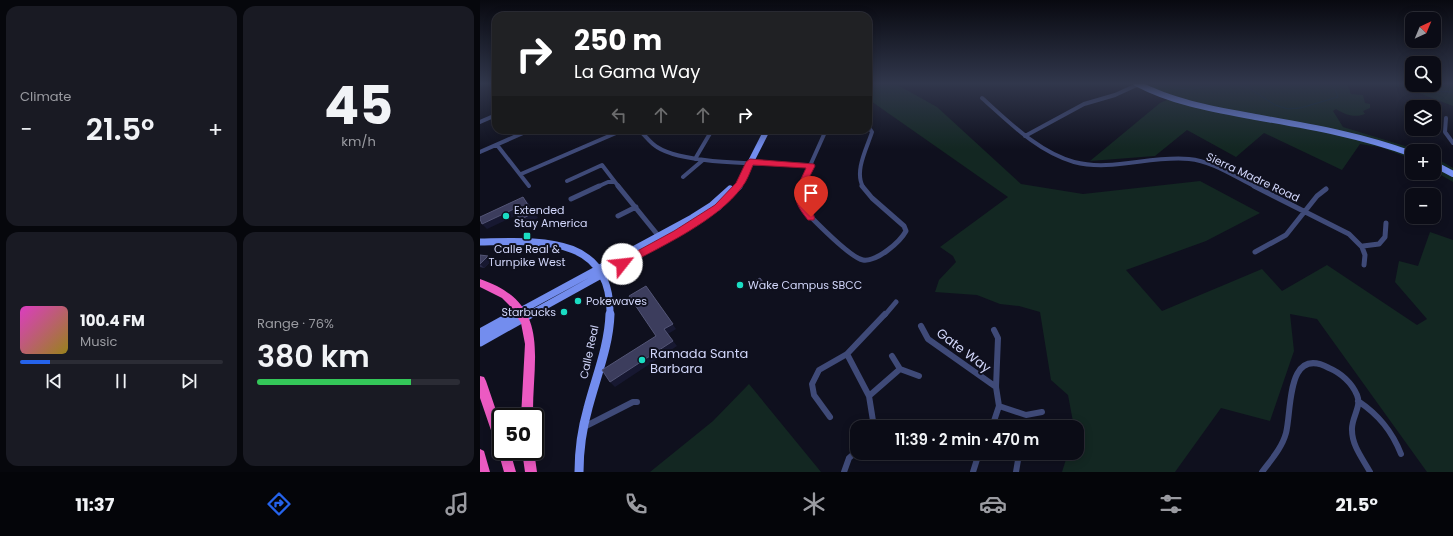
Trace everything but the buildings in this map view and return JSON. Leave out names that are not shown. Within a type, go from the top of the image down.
[{"type":"highway","points":[[480,283],[504,294],[522,315],[531,336],[527,408]]},
{"type":"highway","points":[[480,381],[492,416]]},
{"type":"highway","points":[[480,455],[484,472]]},
{"type":"highway","points":[[507,460],[510,472]]},
{"type":"highway","points":[[529,460],[530,472]]},
{"type":"main road","points":[[1194,105],[1346,133],[1373,140],[1405,151]]},
{"type":"main road","points":[[480,334],[492,331],[661,238],[706,215],[726,200],[740,185],[749,163],[765,134]]},
{"type":"main road","points":[[1441,168],[1453,174]]},
{"type":"main road","name":"Calle Real","points":[[480,242],[531,241],[557,244],[575,250],[584,255],[601,272],[609,291],[609,313],[606,338],[584,427],[579,472]]},
{"type":"main road","points":[[480,342],[492,331]]},
{"type":"street","name":"Sierra Madre Road","points":[[990,105],[1025,136],[1059,157],[1083,164],[1097,165],[1179,158],[1198,161],[1218,168],[1342,230],[1354,237],[1363,246]]},
{"type":"street","points":[[1025,136],[1082,105]]},
{"type":"street","points":[[480,122],[492,117]]},
{"type":"street","points":[[1446,118],[1443,127],[1445,133],[1453,143]]},
{"type":"street","points":[[480,152],[521,134]]},
{"type":"street","points":[[521,174],[614,134]]},
{"type":"street","points":[[644,134],[662,150],[681,158],[811,166]]},
{"type":"street","points":[[695,160],[710,134]]},
{"type":"street","points":[[824,134],[800,191],[801,205],[811,217],[854,257],[867,260],[878,256],[901,240],[906,231],[904,226],[866,193],[861,185],[860,171],[871,134]]},
{"type":"street","points":[[497,145],[529,186]]},
{"type":"street","points":[[682,177],[703,160]]},
{"type":"street","points":[[567,181],[602,165],[661,238]]},
{"type":"street","points":[[571,199],[608,182],[615,182]]},
{"type":"street","points":[[1256,252],[1286,235],[1306,212],[1317,196],[1326,189]]},
{"type":"street","points":[[618,216],[636,207]]},
{"type":"street","points":[[1364,265],[1366,257],[1363,246],[1379,244],[1385,237],[1386,223]]},
{"type":"street","points":[[830,417],[814,395],[812,384],[819,370],[847,354],[870,332],[896,302]]},
{"type":"street","name":"Gate Way","points":[[921,326],[928,339],[996,387]]},
{"type":"street","points":[[994,330],[998,338],[996,387],[999,406],[994,420]]},
{"type":"street","points":[[847,354],[869,396],[873,420]]},
{"type":"street","points":[[892,356],[900,369],[919,376]]},
{"type":"street","points":[[1262,472],[1281,447],[1286,433],[1293,381],[1296,374],[1305,365],[1315,364],[1328,367],[1346,379],[1353,387],[1358,401],[1380,418],[1388,427],[1397,441],[1401,454]]},
{"type":"street","points":[[869,396],[900,369]]},
{"type":"street","points":[[1358,401],[1351,430],[1353,441],[1370,472]]},
{"type":"street","points":[[584,427],[633,402],[637,402]]},
{"type":"street","points":[[999,406],[1026,415],[1042,412]]},
{"type":"street","points":[[844,472],[850,457]]},
{"type":"street","points":[[973,472],[977,460]]},
{"type":"street","points":[[1016,472],[1018,460]]},
{"type":"green space","points":[[877,105],[933,105],[1021,184],[1083,194],[1200,181],[1260,213],[1206,241],[1126,270],[1162,311],[1262,269],[1282,291],[1327,265],[1417,325],[1427,319],[1395,282],[1399,261],[1418,266],[1430,232],[1453,240],[1453,472],[1427,472],[1317,319],[1290,314],[1294,351],[1270,421],[1221,408],[1175,472],[1062,472],[1066,460],[1084,460],[1084,420],[1073,420],[1068,395],[1051,380],[1040,312],[1019,306],[1000,304],[977,295],[935,292],[939,280],[956,262],[953,256],[940,247],[1008,197]]},
{"type":"green space","points":[[1158,105],[1370,105],[1370,108],[1363,111],[1365,114],[1357,116],[1347,114],[1336,109],[1333,111],[1343,127],[1405,146],[1405,156],[1380,147],[1360,144],[1342,170],[1264,133],[1236,157],[1187,130],[1155,156],[1090,161]]},
{"type":"green space","points":[[1441,161],[1453,168],[1453,182],[1441,175]]},
{"type":"green space","points":[[749,384],[821,472],[650,472],[713,421]]},
{"type":"waterway","points":[[1275,105],[1288,109],[1310,105]]},
{"type":"place","name":"Extended Stay America","points":[[506,216]]},
{"type":"place","name":"Calle Real & Turnpike West","points":[[527,236]]},
{"type":"place","name":"Wake Campus SBCC","points":[[740,285]]},
{"type":"place","name":"Pokewaves","points":[[578,301]]},
{"type":"place","name":"Starbucks","points":[[564,312]]},
{"type":"place","name":"Ramada Santa Barbara","points":[[642,360]]},
{"type":"route","points":[[622,264],[677,233],[718,207],[740,185],[745,177],[750,162],[811,166],[800,191],[803,210],[811,217]]}]
